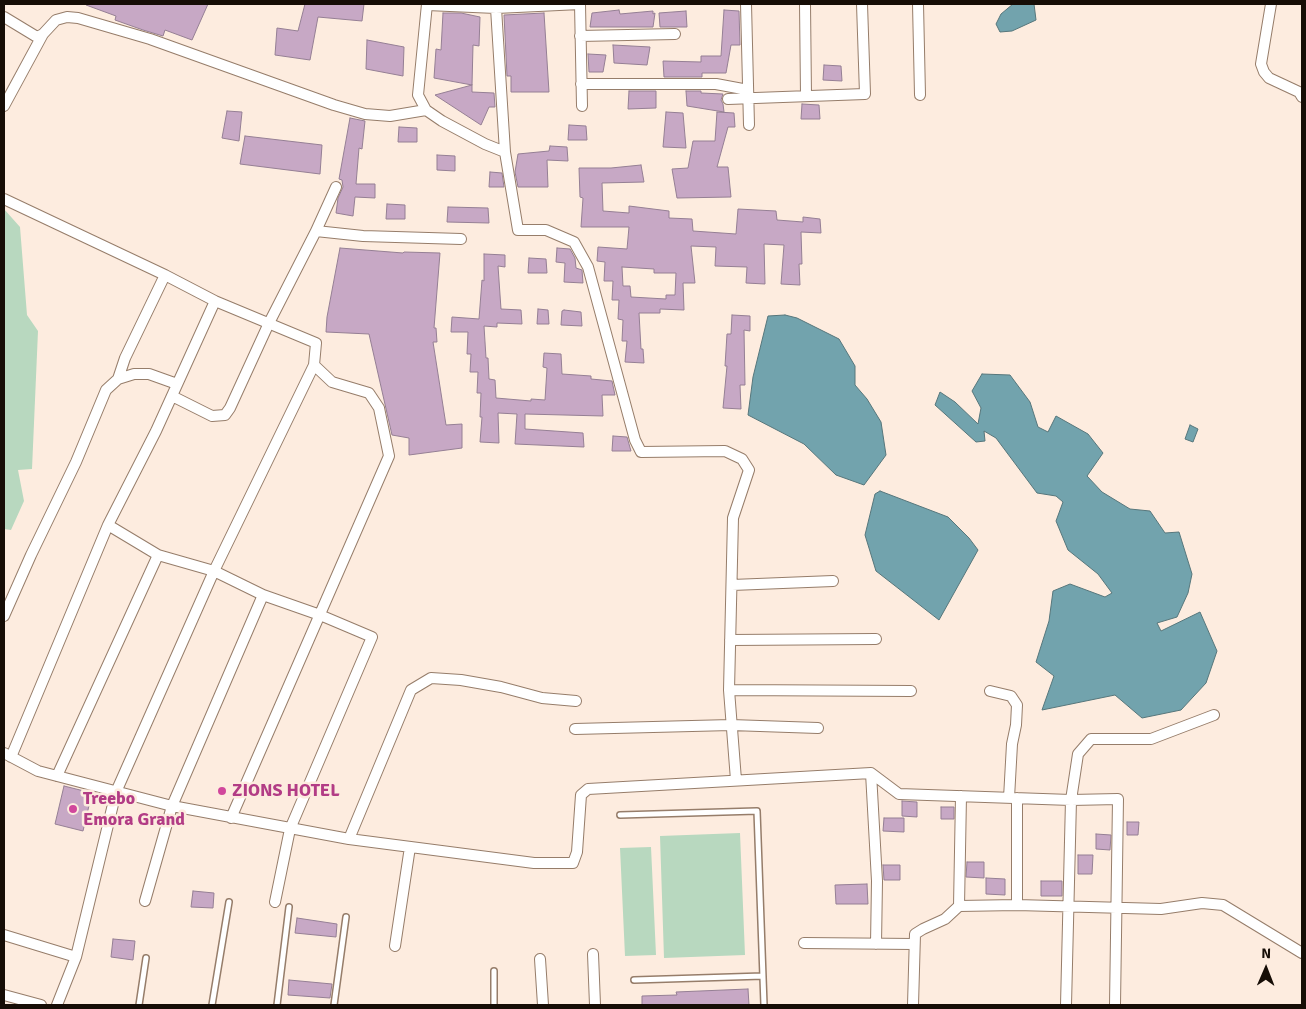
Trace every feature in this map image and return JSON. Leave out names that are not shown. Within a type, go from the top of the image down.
[{"type":"street","points":[[505,152],[450,126],[426,110],[418,95],[427,4],[496,8],[580,4],[582,106]]},
{"type":"street","points":[[746,4],[749,125]]},
{"type":"street","points":[[805,4],[806,96]]},
{"type":"street","points":[[728,98],[748,94],[806,96],[865,94],[862,4]]},
{"type":"street","points":[[918,4],[920,95]]},
{"type":"street","points":[[1272,4],[1261,64],[1269,78],[1299,92],[1302,97]]},
{"type":"street","points":[[496,8],[505,152],[518,230],[546,230],[574,242],[588,267],[635,440],[641,452],[725,451],[742,459],[749,470],[734,518],[729,690],[736,780]]},
{"type":"street","points":[[4,17],[37,37],[43,34]]},
{"type":"street","points":[[4,106],[43,34],[56,20],[67,17],[78,18],[150,39],[334,105],[365,114],[390,116],[426,110]]},
{"type":"street","points":[[580,36],[675,34]]},
{"type":"street","points":[[582,84],[716,84],[748,94]]},
{"type":"street","points":[[172,396],[212,416],[226,415],[269,323],[316,232],[336,187]]},
{"type":"street","points":[[4,199],[165,275],[215,301],[316,343],[314,365],[214,571],[116,792],[76,957],[57,1005]]},
{"type":"street","points":[[316,232],[462,240]]},
{"type":"street","points":[[118,380],[126,358],[165,275]]},
{"type":"street","points":[[215,301],[172,396],[108,525],[7,755],[38,771],[172,806],[349,839],[534,863],[572,863],[577,852],[582,795],[588,789],[871,773],[899,794],[1071,800],[1118,799],[1115,1005]]},
{"type":"street","points":[[231,818],[389,456],[379,408],[368,393],[332,382],[314,365]]},
{"type":"street","points":[[4,616],[30,555],[76,462],[106,390],[118,380],[134,374],[149,374],[177,384]]},
{"type":"street","points":[[108,525],[158,556],[214,571],[263,595],[320,615],[372,638],[290,829],[275,902]]},
{"type":"street","points":[[57,776],[158,556]]},
{"type":"street","points":[[732,585],[833,581]]},
{"type":"street","points":[[145,901],[172,806],[263,595]]},
{"type":"street","points":[[730,640],[876,638]]},
{"type":"street","points":[[349,839],[411,690],[431,678],[461,680],[502,687],[542,698],[576,701]]},
{"type":"street","points":[[729,690],[911,691]]},
{"type":"street","points":[[990,691],[1011,696],[1017,705],[1012,798],[1017,905]]},
{"type":"street","points":[[1066,1005],[1071,800],[1078,754],[1091,740],[1151,739],[1214,715]]},
{"type":"street","points":[[575,729],[731,725],[818,728]]},
{"type":"street","points":[[871,773],[877,881],[876,944]]},
{"type":"street","points":[[959,906],[961,796]]},
{"type":"street","points":[[395,946],[410,847]]},
{"type":"street","points":[[913,1005],[915,934],[945,919],[959,906],[1017,905],[1161,909],[1202,903],[1223,905],[1302,953]]},
{"type":"street","points":[[4,935],[76,957]]},
{"type":"street","points":[[804,943],[914,944]]},
{"type":"street","points":[[593,954],[595,1005]]},
{"type":"street","points":[[540,959],[543,1005]]},
{"type":"street","points":[[4,995],[41,1005]]},
{"type":"lane","points":[[620,815],[757,811],[764,1005]]},
{"type":"lane","points":[[212,1005],[229,902]]},
{"type":"lane","points":[[277,1005],[289,907]]},
{"type":"lane","points":[[334,1005],[346,917]]},
{"type":"lane","points":[[139,1005],[146,958]]},
{"type":"lane","points":[[494,972],[494,1005]]},
{"type":"lane","points":[[634,980],[763,976]]},
{"type":"green space","points":[[4,209],[20,227],[27,315],[38,331],[32,469],[18,470],[24,501],[11,530],[4,529]]},
{"type":"green space","points":[[740,833],[745,955],[664,958],[660,836]]},
{"type":"green space","points":[[651,847],[656,955],[625,956],[620,848]]},
{"type":"water","points":[[1013,4],[1034,4],[1036,20],[1012,31],[1000,32],[996,24],[1001,14]]},
{"type":"water","points":[[785,315],[797,318],[839,339],[855,366],[855,385],[867,399],[881,422],[886,455],[864,485],[836,475],[804,444],[748,415],[753,377],[768,316]]},
{"type":"water","points":[[982,374],[1010,375],[1030,402],[1038,427],[1048,432],[1056,416],[1088,434],[1103,453],[1087,476],[1102,492],[1130,509],[1150,511],[1165,533],[1179,532],[1192,574],[1188,593],[1177,617],[1157,623],[1161,631],[1200,612],[1217,651],[1206,683],[1181,710],[1142,718],[1115,695],[1042,710],[1054,676],[1036,662],[1049,621],[1053,591],[1070,584],[1105,597],[1112,593],[1098,574],[1068,550],[1056,521],[1063,502],[1056,496],[1037,493],[996,438],[984,431],[985,441],[976,442],[935,405],[940,392],[955,402],[978,424],[981,408],[972,391]]},
{"type":"water","points":[[1190,425],[1198,429],[1193,442],[1185,439]]},
{"type":"water","points":[[880,491],[948,517],[978,550],[939,620],[876,571],[865,535],[875,494]]},
{"type":"building","points":[[86,4],[208,4],[192,40],[165,30],[163,36],[143,30],[115,20],[116,16]]},
{"type":"building","points":[[305,4],[364,4],[362,21],[318,17],[310,60],[275,55],[277,28],[298,31]]},
{"type":"building","points":[[619,10],[620,14],[653,11],[653,14],[655,13],[653,27],[590,27],[592,13]]},
{"type":"building","points":[[724,10],[739,11],[740,45],[731,45],[726,73],[702,73],[702,77],[664,77],[663,61],[701,62],[701,56],[721,56]]},
{"type":"building","points":[[686,11],[687,27],[660,27],[659,13]]},
{"type":"building","points":[[443,13],[461,13],[480,17],[479,46],[473,45],[472,85],[434,78],[436,49],[441,50]]},
{"type":"building","points":[[544,13],[549,92],[511,92],[511,76],[507,76],[504,15]]},
{"type":"building","points":[[367,40],[404,47],[403,76],[366,69]]},
{"type":"building","points":[[613,45],[650,47],[647,65],[614,63]]},
{"type":"building","points":[[588,54],[606,55],[603,72],[589,72]]},
{"type":"building","points":[[824,65],[841,66],[842,81],[823,80]]},
{"type":"building","points":[[472,85],[472,92],[494,93],[495,107],[489,107],[481,125],[435,95]]},
{"type":"building","points":[[629,91],[656,91],[656,108],[628,109]]},
{"type":"building","points":[[686,91],[723,94],[721,100],[724,112],[687,106]]},
{"type":"building","points":[[802,104],[819,105],[820,119],[801,119]]},
{"type":"building","points":[[227,111],[242,112],[239,141],[222,138]]},
{"type":"building","points":[[666,112],[683,113],[686,148],[663,147]]},
{"type":"building","points":[[717,112],[734,113],[735,127],[728,127],[717,167],[728,167],[731,197],[677,198],[672,169],[688,168],[693,141],[715,141]]},
{"type":"building","points":[[350,118],[365,121],[362,149],[359,148],[356,184],[375,184],[375,198],[355,197],[353,216],[336,213],[338,198],[343,187],[342,180],[339,179]]},
{"type":"building","points":[[569,125],[586,126],[587,140],[568,140]]},
{"type":"building","points":[[399,127],[417,128],[417,142],[398,142]]},
{"type":"building","points":[[245,136],[322,145],[320,174],[240,164]]},
{"type":"building","points":[[550,146],[567,147],[568,161],[547,160],[548,187],[518,187],[515,172],[518,154],[549,151]]},
{"type":"building","points":[[437,155],[455,156],[455,171],[437,170]]},
{"type":"building","points":[[641,165],[644,182],[602,183],[603,211],[629,213],[629,206],[669,211],[669,218],[692,219],[693,231],[736,234],[738,209],[776,211],[777,220],[803,222],[803,217],[820,219],[821,233],[801,232],[802,264],[799,264],[800,285],[781,284],[784,245],[764,244],[765,284],[746,283],[747,267],[715,266],[716,247],[691,246],[695,283],[683,283],[684,310],[660,309],[660,313],[639,313],[641,349],[643,349],[644,363],[625,362],[627,341],[622,341],[623,320],[618,319],[619,300],[612,300],[613,281],[604,281],[605,262],[597,261],[598,247],[627,249],[629,227],[581,227],[583,198],[580,197],[579,168],[611,168]],"holes":[[[622,267],[654,269],[654,273],[676,273],[675,295],[666,295],[666,299],[631,297],[630,286],[623,286]]]},
{"type":"building","points":[[490,172],[502,173],[504,187],[489,187]]},
{"type":"building","points":[[387,204],[405,205],[405,219],[386,219]]},
{"type":"building","points":[[448,207],[488,208],[489,223],[447,222]]},
{"type":"building","points":[[340,248],[403,253],[440,253],[434,328],[436,328],[437,342],[433,342],[446,425],[462,424],[462,448],[409,455],[409,438],[392,435],[369,334],[326,332]]},
{"type":"building","points":[[557,248],[570,249],[575,258],[576,268],[582,270],[583,283],[564,282],[565,263],[556,262]]},
{"type":"building","points":[[484,254],[505,255],[505,267],[498,266],[501,309],[521,310],[522,324],[497,323],[497,327],[484,326],[489,379],[495,380],[496,398],[531,401],[531,399],[545,400],[547,368],[543,367],[544,353],[561,354],[562,374],[591,376],[591,379],[612,381],[615,395],[602,395],[603,416],[525,414],[525,429],[583,433],[584,447],[515,444],[517,414],[498,413],[499,443],[480,442],[481,393],[477,393],[478,372],[470,372],[471,354],[467,354],[468,332],[451,332],[452,317],[479,319],[482,280],[484,281]]},
{"type":"building","points":[[529,258],[546,259],[547,273],[528,273]]},
{"type":"building","points":[[538,309],[548,310],[549,324],[537,324]]},
{"type":"building","points":[[562,311],[581,312],[582,326],[561,325]]},
{"type":"building","points":[[732,315],[750,316],[750,331],[744,330],[745,385],[740,385],[741,409],[723,408],[727,366],[725,366],[727,334],[731,334]]},
{"type":"building","points":[[613,436],[627,437],[631,451],[612,451]]},
{"type":"building","name":"Treebo Emora Grand","points":[[64,786],[92,793],[83,831],[55,824]]},
{"type":"building","points":[[902,801],[917,802],[917,817],[902,816]]},
{"type":"building","points":[[941,807],[954,807],[954,819],[941,819]]},
{"type":"building","points":[[884,818],[904,818],[904,832],[883,831]]},
{"type":"building","points":[[1127,822],[1139,822],[1138,835],[1127,835]]},
{"type":"building","points":[[1096,834],[1111,835],[1110,850],[1096,849]]},
{"type":"building","points":[[1078,855],[1093,855],[1092,874],[1078,874]]},
{"type":"building","points":[[967,862],[984,862],[984,878],[966,877]]},
{"type":"building","points":[[883,865],[900,865],[900,880],[884,880]]},
{"type":"building","points":[[986,878],[1005,879],[1005,895],[986,894]]},
{"type":"building","points":[[1041,881],[1062,881],[1062,896],[1041,896]]},
{"type":"building","points":[[867,884],[868,904],[836,904],[835,885]]},
{"type":"building","points":[[193,891],[214,893],[213,908],[191,907]]},
{"type":"building","points":[[297,918],[337,924],[336,937],[295,933]]},
{"type":"building","points":[[113,939],[135,941],[133,960],[111,957]]},
{"type":"building","points":[[289,980],[332,984],[330,998],[288,995]]},
{"type":"building","points":[[748,989],[749,1005],[642,1005],[642,996],[677,995],[676,992]]},
{"type":"place","name":"ZIONS HOTEL","points":[[222,791]]},
{"type":"place","name":"Treebo Emora Grand","points":[[73,809]]}]
